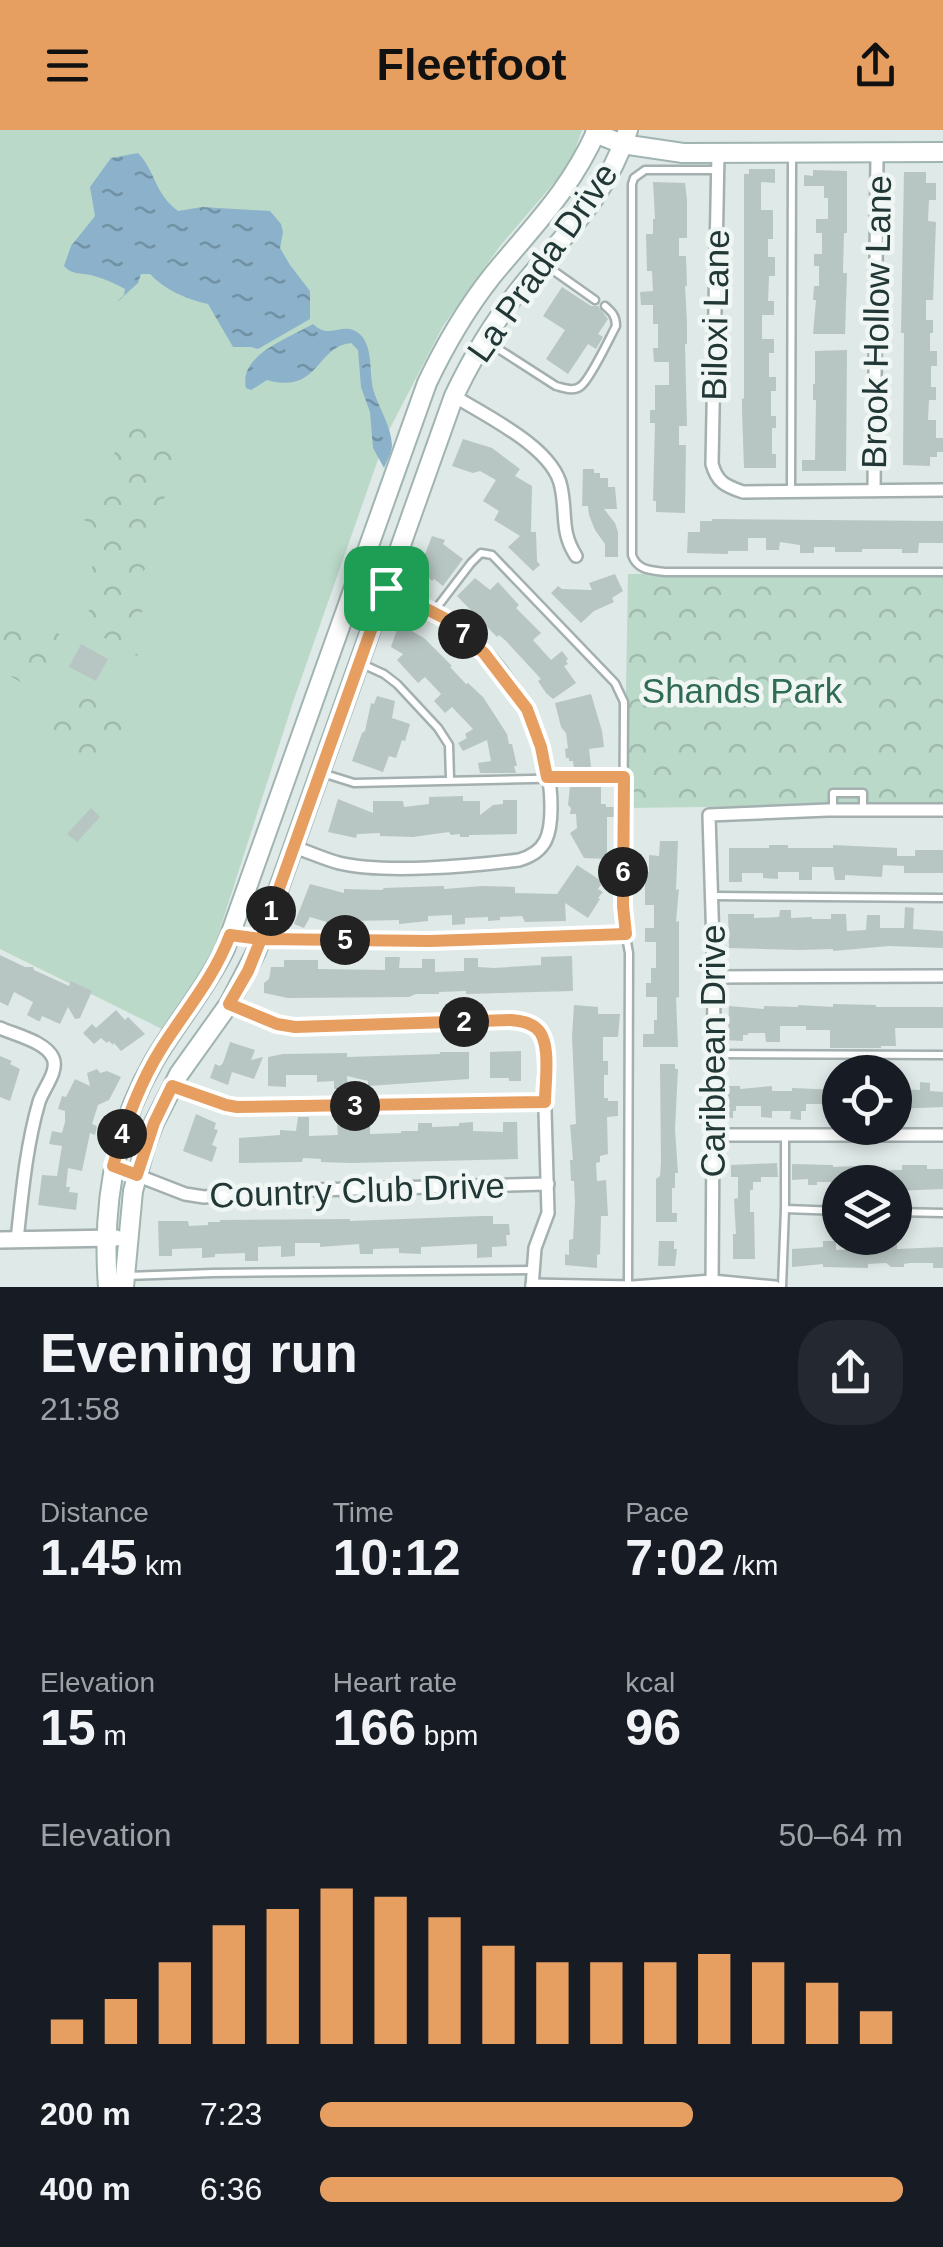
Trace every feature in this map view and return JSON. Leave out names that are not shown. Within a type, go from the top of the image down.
[{"type":"main road","points":[[596,132],[718,162],[792,153],[943,152]]},
{"type":"main road","name":"La Prada Drive","points":[[108,1287],[106,1238],[113,1166],[121,1136],[151,1066],[208,982],[230,935],[428,383],[462,318],[492,276],[554,204],[596,132]]},
{"type":"main road","name":"La Prada Drive","points":[[125,1282],[133,1191],[154,1123],[172,1086],[248,971],[454,396],[510,302],[592,203],[625,137]]},
{"type":"main road","points":[[230,935],[261,939]]},
{"type":"street","name":"Brook Hollow Lane","points":[[874,490],[877,154]]},
{"type":"street","name":"Biloxi Lane","points":[[718,162],[712,464],[716,477],[726,486],[743,492],[791,491]]},
{"type":"street","points":[[454,396],[524,440],[553,467],[561,487],[566,540],[576,556]]},
{"type":"street","points":[[791,491],[943,490]]},
{"type":"street","points":[[294,846],[336,862],[369,867],[519,860],[533,856],[541,848],[551,826],[551,801],[541,747],[534,724],[516,692],[484,653],[444,618],[386,588]]},
{"type":"street","name":"Caribbean Drive","points":[[712,1284],[714,977],[708,815],[943,810]]},
{"type":"street","points":[[714,977],[943,976]]},
{"type":"street","points":[[229,1004],[277,1024],[295,1027],[511,1020],[530,1024],[540,1030],[546,1044],[548,1184],[548,1213],[536,1248],[532,1286],[779,1287]]},
{"type":"street","points":[[0,1028],[42,1046],[52,1055],[55,1066],[40,1099],[8,1240],[129,1238]]},
{"type":"street","points":[[714,1135],[943,1134]]},
{"type":"street","name":"Country Club Drive","points":[[113,1166],[185,1194],[204,1197],[548,1184]]},
{"type":"lane","points":[[791,491],[792,153]]},
{"type":"lane","points":[[718,162],[646,170],[632,184],[634,562],[645,570],[665,572],[943,572]]},
{"type":"lane","points":[[543,263],[595,300]]},
{"type":"lane","points":[[484,340],[556,386],[576,389],[616,326],[612,312],[604,306]]},
{"type":"lane","points":[[434,612],[471,563],[482,553],[492,555],[615,684],[624,702],[623,906],[630,953],[628,1287]]},
{"type":"lane","points":[[359,662],[397,684],[438,728],[450,745],[450,780]]},
{"type":"lane","points":[[320,772],[354,783],[624,777]]},
{"type":"lane","points":[[712,896],[943,898]]},
{"type":"lane","points":[[261,939],[430,941],[626,934]]},
{"type":"lane","points":[[714,1054],[943,1054]]},
{"type":"lane","points":[[172,1086],[237,1107],[545,1102]]},
{"type":"lane","points":[[779,1287],[785,1209],[784,1134]]},
{"type":"lane","points":[[785,1209],[822,1210]]},
{"type":"lane","points":[[912,1212],[943,1213]]},
{"type":"lane","points":[[125,1282],[213,1272],[533,1270]]},
{"type":"green space","points":[[0,130],[582,130],[570,164],[500,246],[443,326],[387,434],[293,702],[212,954],[164,1030],[0,949]]},
{"type":"green space","points":[[131,423],[188,455],[137,547],[152,556],[137,583],[153,592],[138,619],[153,627],[137,656],[81,625],[96,598],[80,589],[95,562],[80,553],[94,526],[79,517]]},
{"type":"green space","name":"Shands Park","points":[[628,574],[943,575],[943,804],[624,808]]},
{"type":"green space","points":[[12,608],[66,638],[38,691],[0,671],[0,631]]},
{"type":"green space","points":[[71,686],[129,719],[97,776],[39,743]]},
{"type":"water","points":[[138,153],[164,197],[178,211],[202,207],[270,211],[281,224],[280,248],[310,291],[310,319],[258,349],[233,347],[208,304],[176,293],[150,274],[141,274],[138,283],[114,305],[125,289],[64,266],[71,246],[95,216],[90,187],[111,158]]},
{"type":"water","points":[[313,324],[325,331],[352,329],[363,337],[369,352],[372,385],[391,438],[384,468],[373,448],[358,350],[351,343],[330,352],[297,381],[267,380],[251,390],[246,388],[246,376],[257,357]]},
{"type":"building","points":[[749,169],[775,169],[775,183],[761,182],[761,210],[773,210],[773,239],[768,239],[768,257],[775,257],[775,276],[769,276],[768,301],[774,301],[774,315],[762,315],[762,339],[774,339],[774,353],[769,353],[769,377],[776,377],[776,391],[771,391],[771,416],[776,416],[772,454],[776,454],[776,468],[744,468],[744,174],[749,174]]},
{"type":"building","points":[[813,170],[847,171],[845,334],[813,334],[814,286],[819,286],[819,266],[814,266],[814,254],[822,254],[822,233],[816,233],[816,219],[828,219],[828,198],[824,198],[824,186],[804,186],[804,175],[813,176]]},
{"type":"building","points":[[904,172],[926,172],[926,183],[936,183],[936,200],[929,200],[928,221],[936,222],[933,300],[926,300],[926,320],[933,320],[930,351],[937,351],[937,366],[931,366],[931,387],[936,387],[936,400],[929,400],[928,420],[936,420],[936,438],[943,438],[943,452],[930,457],[930,466],[903,465]]},
{"type":"building","points":[[653,182],[685,183],[687,200],[687,238],[679,238],[679,256],[686,256],[687,286],[687,426],[679,426],[679,445],[686,445],[685,513],[656,512],[653,501],[655,423],[650,423],[650,410],[655,410],[655,385],[669,385],[669,362],[654,362],[658,324],[653,324],[653,305],[641,305],[640,292],[653,291],[652,271],[647,271],[646,234],[653,234]]},
{"type":"building","points":[[562,287],[591,306],[598,306],[608,319],[598,334],[603,337],[596,349],[588,344],[568,374],[546,359],[565,330],[543,316]]},
{"type":"building","points":[[847,350],[846,471],[802,471],[802,460],[815,460],[815,351]]},
{"type":"building","points":[[463,439],[492,448],[520,469],[515,476],[532,486],[531,532],[536,532],[540,565],[533,571],[508,547],[520,536],[494,520],[499,511],[483,501],[496,480],[480,471],[473,473],[452,466]]},
{"type":"building","points":[[583,469],[594,469],[600,478],[608,478],[608,487],[615,487],[617,509],[604,509],[618,532],[618,557],[605,557],[605,544],[595,530],[588,506],[582,506]]},
{"type":"building","points":[[700,521],[943,521],[943,543],[919,543],[918,553],[902,553],[902,549],[835,552],[835,547],[814,547],[814,553],[800,553],[800,545],[780,542],[779,550],[766,550],[766,538],[748,538],[748,551],[687,553],[688,532],[700,532]]},
{"type":"building","points":[[432,536],[445,540],[443,544],[463,559],[443,586],[424,573],[427,569],[423,559]]},
{"type":"building","points":[[615,574],[623,591],[612,598],[614,602],[594,611],[581,623],[551,593],[558,586],[592,590],[589,583]]},
{"type":"building","points":[[475,578],[490,590],[498,582],[541,633],[533,640],[551,660],[562,651],[568,659],[564,666],[576,683],[553,699],[546,693],[538,681],[541,679],[457,596]]},
{"type":"building","points":[[399,624],[424,638],[483,697],[512,744],[516,773],[480,773],[478,763],[491,761],[487,740],[463,751],[458,743],[473,729],[452,707],[445,713],[434,701],[441,694],[425,677],[418,683],[397,660],[403,654],[391,647]]},
{"type":"building","points":[[81,644],[108,659],[96,681],[69,667]]},
{"type":"building","points":[[591,694],[604,747],[589,749],[591,767],[574,770],[573,761],[566,758],[566,733],[555,703]]},
{"type":"building","points":[[377,696],[395,701],[392,718],[410,724],[396,758],[389,756],[383,772],[352,761],[365,731],[371,703]]},
{"type":"building","points":[[570,786],[601,786],[601,804],[615,807],[615,817],[607,817],[607,859],[584,858],[570,833],[577,828],[576,814],[570,814],[568,805]]},
{"type":"building","points":[[463,796],[463,801],[480,801],[480,815],[493,805],[503,804],[503,800],[517,800],[517,834],[460,837],[449,832],[413,837],[380,833],[357,834],[356,838],[328,832],[338,799],[373,813],[373,801],[403,801],[404,807],[429,804],[429,797]]},
{"type":"building","points":[[91,808],[100,817],[77,842],[67,834]]},
{"type":"building","points":[[660,841],[678,841],[678,1047],[643,1047],[643,1034],[654,1034],[657,1020],[657,997],[646,997],[651,968],[656,968],[656,942],[645,942],[645,928],[654,928],[654,905],[645,905],[645,884],[637,884],[637,872],[649,872],[649,855],[659,856]]},
{"type":"building","points":[[729,848],[897,848],[897,856],[915,856],[915,850],[943,850],[943,873],[904,873],[904,866],[883,865],[882,877],[845,875],[845,880],[835,880],[833,867],[812,867],[812,880],[799,880],[799,872],[778,872],[778,879],[763,878],[763,873],[742,873],[742,882],[729,882]]},
{"type":"building","points":[[577,865],[603,882],[598,889],[603,892],[588,918],[565,903],[566,921],[525,922],[522,916],[488,921],[488,917],[465,918],[465,924],[452,925],[452,915],[428,916],[428,921],[399,924],[399,920],[353,921],[353,925],[310,917],[304,928],[294,924],[310,884],[344,893],[344,889],[482,886],[515,887],[515,893],[557,894]]},
{"type":"building","points":[[905,907],[914,908],[913,929],[943,931],[943,948],[729,948],[728,914],[779,917],[780,910],[791,910],[791,918],[831,919],[831,914],[846,914],[847,931],[866,930],[867,915],[880,915],[880,928],[904,928]]},
{"type":"building","points":[[0,955],[69,986],[71,981],[92,991],[80,1018],[75,1019],[68,1007],[60,1024],[42,1016],[38,1021],[27,1015],[33,1002],[14,992],[8,1006],[0,1002]]},
{"type":"building","points":[[572,956],[573,991],[288,998],[264,993],[271,967],[284,967],[284,960],[318,960],[318,969],[385,970],[385,957],[400,957],[399,968],[422,968],[422,959],[435,959],[435,972],[464,971],[464,958],[478,958],[478,967],[494,968],[541,965],[541,957]]},
{"type":"building","points":[[833,1004],[943,1007],[943,1028],[895,1028],[896,1046],[881,1048],[830,1048],[830,1030],[806,1030],[806,1026],[780,1026],[780,1042],[766,1042],[765,1033],[748,1033],[743,1035],[743,1041],[723,1040],[723,1029],[728,1029],[729,1006],[764,1009]]},
{"type":"building","points":[[574,1005],[598,1007],[598,1014],[620,1014],[618,1037],[603,1037],[603,1061],[608,1061],[604,1098],[618,1101],[618,1116],[607,1117],[608,1154],[600,1156],[596,1163],[597,1181],[606,1180],[608,1216],[601,1216],[597,1268],[565,1265],[569,1240],[573,1239],[575,1202],[570,1160],[570,1125],[576,1124]]},
{"type":"building","points":[[116,1010],[145,1034],[121,1051],[101,1038],[94,1044],[83,1033],[92,1024],[96,1028]]},
{"type":"building","points":[[230,1042],[255,1050],[251,1060],[263,1057],[254,1079],[232,1072],[228,1085],[210,1078],[215,1064],[223,1063]]},
{"type":"building","points":[[521,1051],[521,1081],[490,1078],[490,1052]]},
{"type":"building","points":[[469,1052],[469,1079],[368,1086],[368,1081],[347,1076],[348,1089],[334,1089],[334,1081],[317,1082],[317,1075],[286,1075],[286,1087],[268,1086],[268,1057],[283,1054],[347,1053],[347,1057]]},
{"type":"building","points":[[0,1056],[20,1069],[10,1101],[0,1097]]},
{"type":"building","points":[[660,1064],[675,1064],[678,1069],[678,1173],[672,1188],[672,1213],[677,1213],[677,1222],[656,1222],[656,1179],[661,1163]]},
{"type":"building","points":[[97,1069],[121,1077],[109,1100],[98,1105],[92,1124],[97,1126],[95,1135],[90,1133],[82,1171],[68,1168],[66,1187],[70,1187],[69,1192],[78,1193],[76,1210],[38,1205],[42,1175],[57,1176],[62,1146],[49,1144],[52,1131],[62,1133],[65,1122],[65,1111],[58,1109],[62,1096],[66,1097],[75,1079],[90,1086],[87,1073]]},
{"type":"building","points":[[920,1082],[930,1083],[930,1091],[943,1092],[943,1107],[912,1108],[912,1090],[920,1090]]},
{"type":"building","points":[[728,1086],[772,1086],[772,1091],[822,1089],[822,1104],[806,1104],[801,1120],[790,1119],[791,1111],[772,1111],[772,1118],[761,1117],[761,1106],[736,1106],[733,1118],[722,1118]]},
{"type":"building","points":[[196,1114],[216,1123],[214,1129],[218,1130],[212,1145],[217,1147],[212,1162],[183,1151]]},
{"type":"building","points":[[298,1117],[309,1117],[309,1136],[338,1135],[337,1125],[370,1126],[370,1134],[418,1131],[418,1123],[432,1123],[432,1127],[473,1122],[473,1131],[503,1132],[503,1122],[517,1122],[518,1159],[352,1163],[303,1158],[302,1162],[239,1163],[239,1138],[296,1131]]},
{"type":"building","points":[[777,1163],[778,1177],[761,1177],[761,1182],[753,1182],[750,1190],[755,1259],[733,1259],[738,1177],[731,1177],[731,1165]]},
{"type":"building","points":[[792,1164],[833,1165],[822,1165],[822,1182],[817,1185],[808,1185],[808,1179],[792,1180]]},
{"type":"building","points":[[912,1165],[943,1169],[943,1189],[912,1190]]},
{"type":"building","points":[[493,1216],[493,1224],[509,1224],[510,1235],[506,1235],[507,1246],[492,1247],[492,1257],[477,1258],[477,1244],[421,1247],[421,1254],[399,1253],[399,1248],[360,1254],[359,1244],[320,1247],[320,1243],[295,1243],[295,1256],[281,1257],[281,1246],[258,1247],[258,1261],[245,1261],[245,1253],[202,1258],[202,1248],[172,1249],[172,1256],[159,1256],[158,1221],[188,1221],[189,1226],[220,1220]]},
{"type":"building","points":[[659,1241],[674,1241],[675,1266],[658,1266]]},
{"type":"building","points":[[822,1247],[822,1255],[912,1255],[912,1248],[943,1247],[943,1268],[933,1268],[933,1263],[910,1263],[904,1267],[886,1263],[868,1264],[868,1268],[823,1264],[792,1267],[792,1249]]},
{"type":"route","points":[[386,588],[261,939],[229,1004],[277,1024],[295,1027],[511,1020],[530,1024],[540,1030],[546,1044],[545,1102],[237,1107],[172,1086],[154,1123],[137,1175],[113,1166],[121,1136],[151,1066],[208,982],[230,935],[261,939],[430,941],[626,934],[624,777],[547,777],[527,709],[484,653],[444,618],[386,588]]}]
